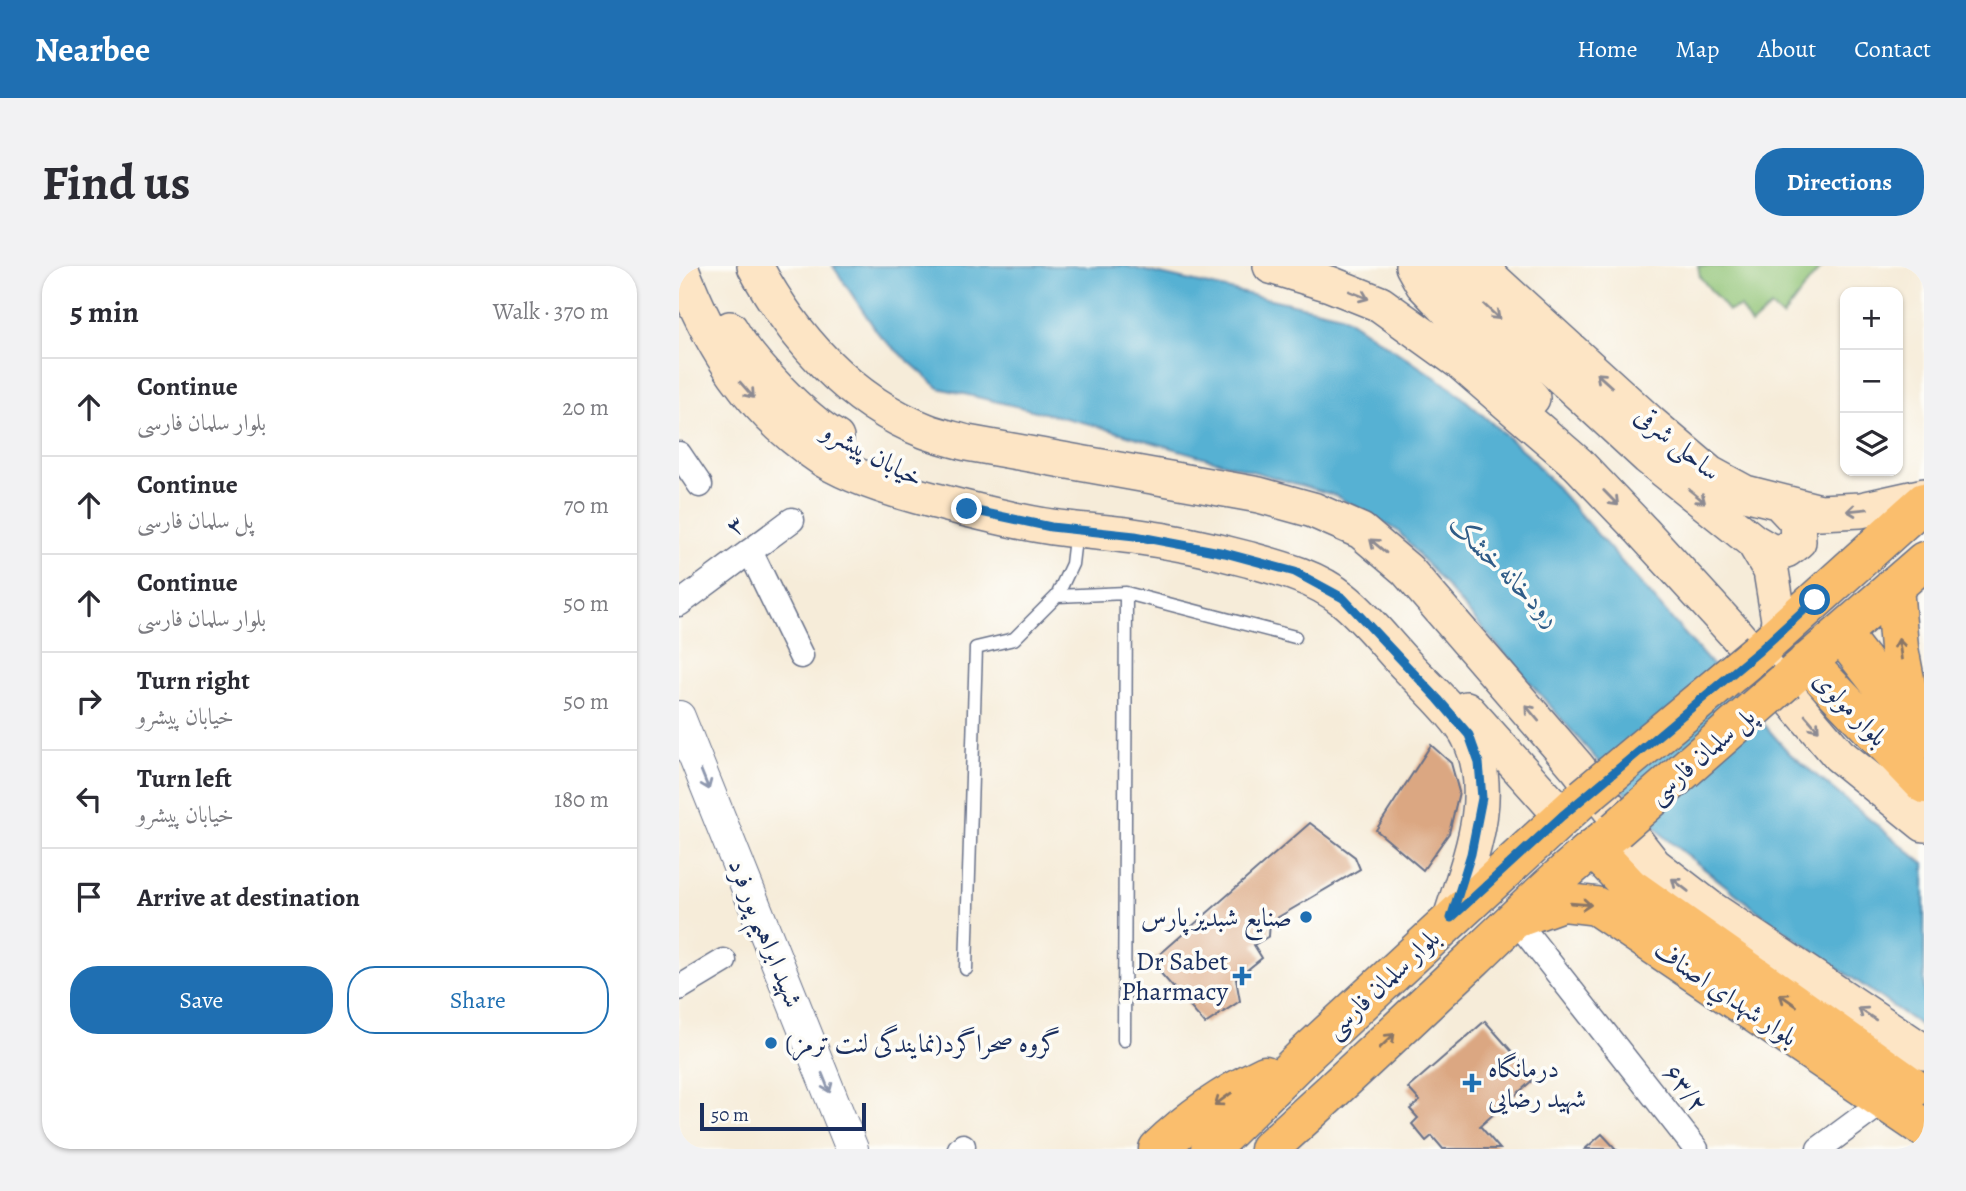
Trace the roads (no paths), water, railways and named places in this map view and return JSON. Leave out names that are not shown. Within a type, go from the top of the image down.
[{"type":"main road","name":"خیابان پیشرو","points":[[680,266],[697,280],[738,343],[786,397],[821,429],[871,458],[928,485],[1011,506],[1214,540],[1292,560],[1358,594],[1448,689],[1573,806]]},
{"type":"main road","points":[[755,266],[769,292],[830,370],[873,404],[924,430],[967,443],[1259,495],[1313,510],[1361,531],[1407,570],[1425,590],[1577,767],[1654,865],[1711,909],[1909,1082]]},
{"type":"main road","points":[[1271,266],[1330,284],[1380,304],[1459,361],[1577,464],[1642,531],[1725,622],[1839,755],[1924,824]]},
{"type":"main road","points":[[1413,266],[1423,284],[1544,410],[1577,464]]},
{"type":"main road","name":"ساحلی شرقی","points":[[1441,266],[1648,457],[1754,542],[1771,571],[1779,620],[1768,644]]},
{"type":"main road","name":"ساحلی شرقی","points":[[1478,266],[1650,423],[1710,474],[1745,493],[1820,512],[1861,510],[1924,499]]},
{"type":"main road","name":"خیابان پیشرو","points":[[697,280],[712,341],[739,381],[771,418],[825,460],[889,489],[967,509],[1051,527],[1135,536],[1225,553],[1295,572],[1343,598],[1469,735],[1479,763],[1482,798],[1471,854],[1451,918]]},
{"type":"main road","points":[[1768,644],[1924,499]]},
{"type":"main road","points":[[1754,542],[1773,553],[1786,550],[1798,541],[1797,521],[1780,503]]},
{"type":"main road","points":[[1806,674],[1849,644],[1894,586],[1924,561]]},
{"type":"main road","points":[[1894,586],[1899,648],[1907,690],[1924,740]]},
{"type":"main road","name":"پل سلمان فارسی","points":[[1573,806],[1768,644]]},
{"type":"main road","name":"بلوار مولوی","points":[[1849,644],[1924,740]]},
{"type":"main road","name":"پل سلمان فارسی","points":[[1605,839],[1806,674]]},
{"type":"main road","name":"بلوار مولوی","points":[[1806,674],[1924,784]]},
{"type":"main road","name":"بلوار سلمان فارسی","points":[[1210,1149],[1305,1055],[1573,806]]},
{"type":"main road","name":"بلوار شهداي اصناف","points":[[1605,839],[1630,887],[1909,1082],[1924,1128]]},
{"type":"main road","name":"بلوار سلمان فارسی","points":[[1269,1149],[1338,1088],[1515,919],[1605,839]]},
{"type":"main road","name":"بلوار شهداي اصناف","points":[[1515,919],[1562,902],[1597,906],[1909,1082]]},
{"type":"main road","name":"بلوار سلمان فارسی","points":[[1158,1149],[1171,1136],[1239,1088],[1305,1055]]},
{"type":"main road","name":"بلوار سلمان فارسی","points":[[1294,1149],[1338,1088]]},
{"type":"street","points":[[679,454],[700,485]]},
{"type":"street","name":"۳","points":[[679,604],[792,520]]},
{"type":"street","points":[[750,551],[801,656]]},
{"type":"street","name":"شهید ابراهیم پور فرد","points":[[679,717],[852,1149]]},
{"type":"street","name":"۶۳/۲","points":[[1515,919],[1696,1149]]},
{"type":"street","points":[[680,984],[724,961]]},
{"type":"street","points":[[1819,1149],[1909,1082]]},
{"type":"lane","points":[[966,969],[976,648],[1014,639],[1057,596],[1072,564],[1076,529]]},
{"type":"lane","points":[[1057,596],[1126,593],[1295,637]]},
{"type":"lane","points":[[1124,1040],[1126,593]]},
{"type":"water","name":"رودخانه خشک","points":[[833,266],[1125,266],[1341,315],[1453,389],[1528,455],[1789,753],[1924,864],[1924,1028],[1769,920],[1664,837],[1398,531],[1334,495],[1086,423],[939,388],[880,336]]},
{"type":"place","name":"صنایع شبدیز پارس","points":[[1306,917]]},
{"type":"place","name":"Dr Sabet Pharmacy","points":[[1242,976]]},
{"type":"place","name":"گروه صحراگرد(نمایندگی لنت ترمز)","points":[[771,1043]]},
{"type":"place","name":"درمانگاه شهید رضایی","points":[[1472,1083]]}]
